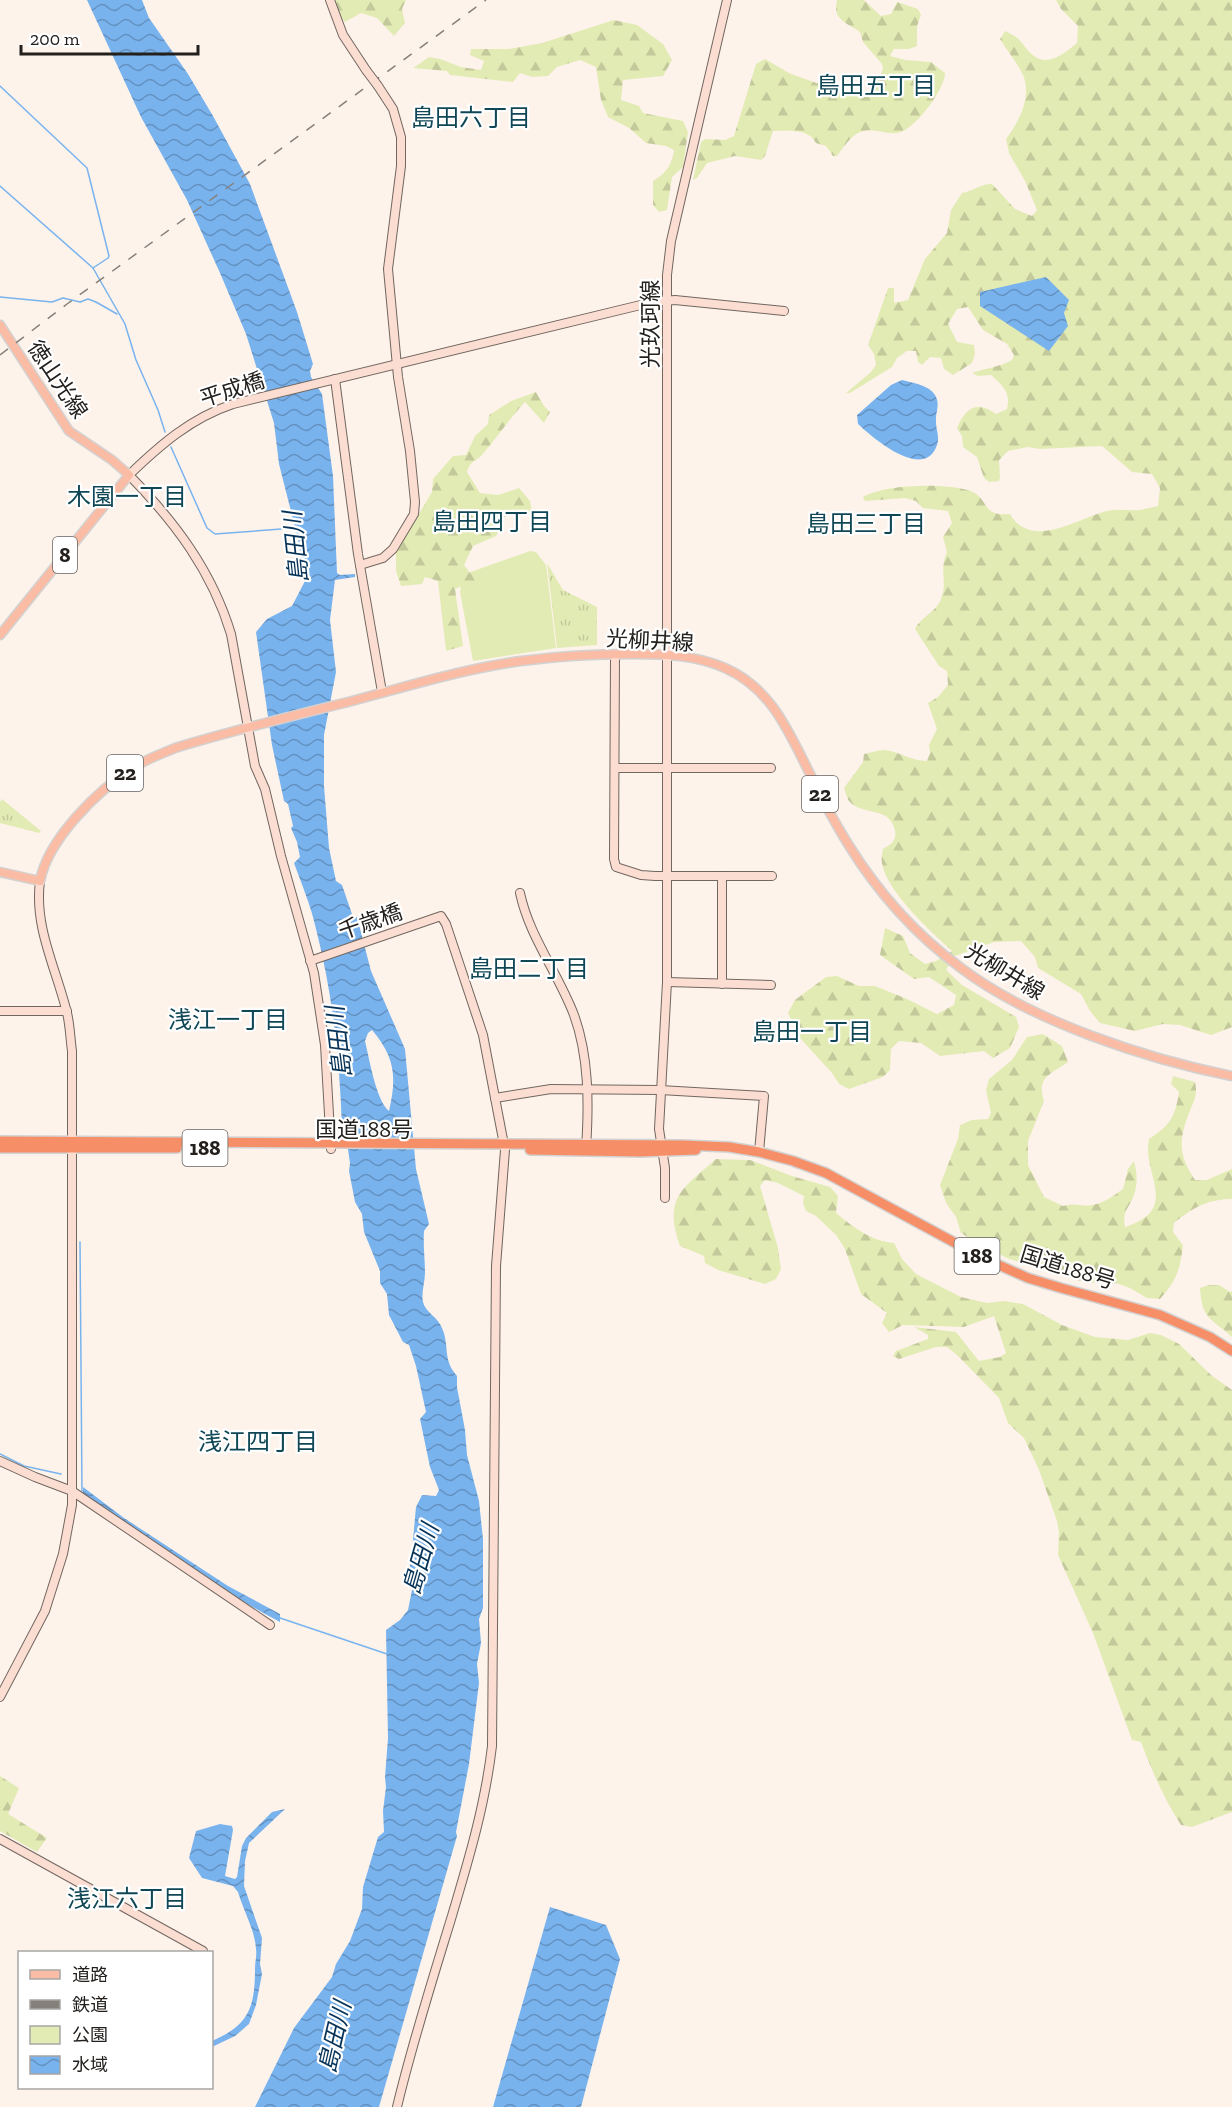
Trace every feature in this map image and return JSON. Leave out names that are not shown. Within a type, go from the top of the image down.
[{"type":"highway","name":"国道188号","points":[[0,1141],[73,1145]]},
{"type":"highway","name":"国道188号","points":[[0,1148],[73,1145],[662,1149],[729,1147],[793,1161],[826,1173],[983,1258],[1028,1278],[1160,1315],[1210,1337],[1232,1351]]},
{"type":"main road","name":"徳山光線","points":[[0,325],[69,431],[112,460],[129,475]]},
{"type":"main road","name":"8","points":[[0,635],[129,475]]},
{"type":"main road","name":"光柳井線","points":[[40,881],[42,867],[56,841],[118,778],[134,766],[165,752],[445,676],[514,662],[615,654],[668,655],[700,659],[727,669],[750,683],[761,693],[784,722],[827,808],[874,882],[906,919],[961,969],[997,992],[1034,1011],[1085,1032],[1148,1055],[1232,1076]]},
{"type":"main road","points":[[0,872],[40,881]]},
{"type":"street","points":[[330,0],[343,34],[393,109],[402,148],[388,270],[396,364],[410,451],[414,514],[387,555],[360,565]]},
{"type":"street","name":"光玖珂線","points":[[665,1198],[665,1168],[659,1129],[667,982],[666,300],[671,241],[727,0]]},
{"type":"street","name":"平成橋","points":[[129,475],[171,436],[189,423],[232,404],[633,306],[666,300],[784,310]]},
{"type":"street","points":[[332,380],[378,694]]},
{"type":"street","points":[[129,475],[169,519],[210,579],[231,634],[252,727],[255,766],[265,789],[313,959],[325,1045],[334,1146]]},
{"type":"street","points":[[615,654],[615,865],[641,875],[772,876]]},
{"type":"street","points":[[615,768],[771,768]]},
{"type":"street","points":[[722,876],[722,984]]},
{"type":"street","points":[[0,1697],[49,1602],[63,1554],[72,1505],[72,1051],[67,1011],[43,935],[38,898],[40,881]]},
{"type":"street","points":[[520,892],[529,922],[574,1016],[585,1052],[586,1148]]},
{"type":"street","name":"千歳橋","points":[[313,959],[441,916],[446,924],[476,1012],[495,1098]]},
{"type":"street","points":[[667,982],[771,986]]},
{"type":"street","points":[[0,1011],[67,1011]]},
{"type":"street","points":[[397,2107],[473,1846],[489,1776],[492,1746],[496,1266],[501,1147],[495,1098],[551,1089],[660,1090],[764,1096],[759,1152]]},
{"type":"street","points":[[0,1461],[72,1491],[270,1625]]},
{"type":"street","points":[[0,1839],[203,1951]]},
{"type":"green space","points":[[335,0],[406,0],[402,9],[405,23],[394,36],[377,18],[361,13],[345,22],[340,16]]},
{"type":"green space","points":[[837,0],[864,0],[881,16],[891,14],[897,2],[918,9],[921,15],[917,26],[917,46],[909,49],[894,49],[890,56],[931,62],[945,73],[940,88],[922,115],[901,132],[869,130],[860,132],[837,156],[833,156],[826,146],[816,143],[813,138],[803,133],[773,131],[765,156],[761,160],[735,156],[707,163],[697,178],[693,180],[701,142],[705,139],[725,140],[734,136],[756,64],[765,59],[789,73],[838,91],[864,97],[872,94],[883,69],[882,64],[863,42],[860,32],[838,16]]},
{"type":"green space","points":[[1056,0],[1232,0],[1232,1027],[1211,1035],[1180,1025],[1163,1024],[1135,1031],[1100,1023],[1081,994],[1038,968],[1035,957],[1021,941],[994,942],[955,956],[946,970],[962,985],[1016,1017],[1019,1027],[1010,1048],[993,1058],[984,1051],[940,1056],[921,1043],[899,1041],[891,1049],[890,1070],[883,1077],[849,1089],[839,1084],[799,1037],[788,1013],[795,1000],[826,977],[837,976],[859,986],[875,986],[937,1014],[954,1005],[956,995],[929,977],[914,979],[880,955],[885,928],[903,936],[910,953],[925,964],[936,961],[952,951],[911,911],[885,874],[882,855],[883,849],[895,837],[892,823],[882,814],[855,806],[849,801],[844,788],[863,762],[864,754],[884,750],[927,761],[930,753],[929,745],[937,729],[928,703],[938,697],[948,685],[947,671],[939,666],[915,629],[937,606],[942,596],[947,552],[943,537],[952,523],[948,511],[923,508],[916,501],[905,498],[865,501],[863,497],[886,489],[901,487],[934,486],[963,489],[978,495],[995,513],[1010,514],[1019,525],[1030,530],[1042,531],[1069,525],[1107,511],[1140,510],[1158,506],[1160,488],[1152,474],[1132,472],[1102,446],[1040,449],[1028,447],[1008,451],[999,460],[999,481],[989,482],[984,478],[977,457],[963,447],[962,436],[957,428],[964,415],[972,408],[983,407],[996,414],[1007,409],[1007,394],[999,383],[991,375],[978,376],[972,373],[1012,360],[1014,355],[1007,344],[983,330],[968,307],[957,309],[948,324],[957,342],[974,345],[975,354],[972,363],[953,375],[944,369],[941,358],[930,357],[922,365],[918,362],[916,351],[907,351],[897,358],[892,367],[850,393],[846,393],[876,365],[874,354],[868,345],[888,288],[894,288],[894,303],[908,300],[925,259],[947,233],[951,210],[962,193],[992,184],[1015,209],[1032,216],[1037,210],[1025,181],[1009,153],[1006,139],[1023,109],[1026,92],[1021,70],[1000,39],[1005,31],[1019,40],[1034,56],[1046,60],[1057,57],[1068,50],[1077,43],[1078,26],[1061,9]]},
{"type":"green space","points":[[614,20],[637,25],[663,44],[672,60],[663,76],[623,80],[621,100],[639,106],[643,113],[683,121],[688,132],[683,167],[672,177],[667,210],[659,212],[653,205],[653,181],[668,168],[674,150],[666,146],[646,143],[629,128],[608,117],[601,100],[596,67],[580,60],[557,67],[548,76],[532,77],[520,73],[513,82],[450,75],[447,71],[413,68],[429,57],[461,67],[481,70],[484,61],[470,55],[471,49],[509,49],[542,43]]},
{"type":"green space","points":[[536,392],[550,412],[544,423],[525,402],[482,455],[468,468],[467,472],[480,493],[498,495],[519,488],[530,501],[532,512],[513,513],[500,519],[501,527],[496,536],[473,546],[464,565],[470,573],[491,568],[493,574],[455,589],[463,646],[446,651],[438,581],[425,577],[422,584],[401,586],[396,571],[396,552],[432,492],[433,479],[453,456],[466,455],[475,436],[488,424],[489,415],[511,401]]},
{"type":"green space","points":[[530,551],[536,552],[546,565],[556,648],[473,661],[460,592],[462,581],[468,573]]},
{"type":"green space","points":[[547,563],[563,590],[597,607],[597,645],[557,648]]},
{"type":"green space","points":[[2,799],[41,831],[39,833],[0,823]]},
{"type":"green space","points":[[1043,1034],[1062,1046],[1068,1062],[1051,1073],[1042,1086],[1044,1101],[1028,1141],[1028,1165],[1044,1197],[1063,1206],[1096,1204],[1123,1189],[1128,1169],[1134,1161],[1136,1186],[1125,1213],[1125,1227],[1142,1219],[1152,1210],[1156,1200],[1148,1152],[1149,1139],[1167,1125],[1176,1108],[1179,1092],[1171,1084],[1173,1076],[1195,1082],[1195,1098],[1183,1132],[1183,1156],[1195,1180],[1207,1180],[1232,1169],[1232,1199],[1201,1205],[1174,1223],[1173,1232],[1183,1245],[1181,1261],[1174,1280],[1160,1299],[1147,1298],[1116,1283],[1107,1285],[1076,1280],[1007,1258],[961,1233],[956,1217],[946,1203],[940,1185],[958,1139],[960,1125],[972,1120],[988,1119],[991,1113],[986,1090],[989,1079],[1012,1060],[1027,1037]]},
{"type":"green space","points":[[716,1159],[750,1160],[830,1187],[838,1196],[836,1213],[870,1236],[894,1243],[902,1259],[916,1274],[961,1297],[987,1303],[1004,1301],[1023,1304],[1062,1325],[1095,1337],[1128,1340],[1150,1333],[1161,1335],[1179,1344],[1211,1375],[1232,1390],[1232,1812],[1192,1827],[1181,1825],[1159,1785],[1141,1742],[1132,1740],[1093,1633],[1058,1555],[1057,1521],[1039,1470],[1024,1438],[1008,1423],[999,1398],[947,1347],[936,1347],[899,1359],[893,1356],[896,1351],[928,1339],[928,1335],[914,1327],[956,1332],[979,1361],[1000,1357],[1006,1353],[994,1316],[964,1327],[903,1325],[889,1332],[882,1323],[887,1313],[861,1294],[845,1249],[836,1235],[816,1216],[806,1211],[803,1203],[804,1196],[778,1183],[765,1180],[760,1186],[778,1248],[781,1269],[776,1279],[765,1284],[718,1270],[705,1263],[704,1256],[680,1246],[675,1230],[675,1205],[685,1187]]},
{"type":"green space","points":[[1219,1285],[1232,1291],[1232,1337],[1205,1312],[1200,1288]]},
{"type":"green space","points":[[0,1776],[19,1788],[8,1814],[47,1838],[37,1852],[0,1831]]},
{"type":"water","name":"島田川","points":[[87,0],[142,0],[149,18],[188,74],[250,184],[297,312],[313,364],[310,371],[311,377],[322,394],[333,476],[337,573],[340,575],[355,574],[355,577],[335,580],[330,620],[336,672],[324,735],[324,786],[329,848],[336,881],[342,885],[353,917],[357,917],[371,971],[405,1049],[416,1169],[429,1224],[424,1231],[423,1302],[442,1328],[449,1364],[457,1376],[467,1455],[479,1501],[483,1539],[483,1608],[479,1619],[481,1643],[477,1664],[479,1683],[469,1764],[457,1836],[379,2107],[255,2107],[294,2028],[332,1977],[336,1964],[350,1941],[362,1909],[363,1887],[378,1837],[384,1832],[383,1811],[388,1738],[386,1630],[400,1620],[408,1610],[412,1590],[407,1576],[411,1562],[416,1507],[422,1495],[436,1496],[439,1490],[430,1467],[420,1419],[426,1412],[416,1366],[409,1345],[403,1342],[389,1315],[387,1294],[380,1283],[380,1271],[364,1232],[362,1214],[355,1202],[346,1136],[342,1130],[337,1054],[327,979],[312,912],[294,863],[300,857],[291,828],[293,826],[288,804],[284,801],[272,745],[256,632],[267,619],[292,606],[305,581],[298,539],[279,464],[274,423],[246,334],[220,273],[187,200],[141,117]],"holes":[[[372,1030],[380,1040],[392,1068],[393,1088],[389,1111],[380,1098],[365,1041]]]},
{"type":"water","points":[[1046,277],[1069,300],[1064,313],[1068,326],[1049,351],[980,306],[980,292]]},
{"type":"water","points":[[902,380],[925,387],[937,399],[938,442],[930,455],[921,459],[898,454],[858,424],[857,415],[891,385]]},
{"type":"water","points":[[83,1487],[124,1518],[228,1586],[280,1614],[280,1622],[229,1593],[180,1561],[83,1493]]},
{"type":"water","points":[[285,1809],[249,1843],[245,1861],[244,1886],[262,1938],[260,1964],[262,1974],[256,2005],[249,2024],[235,2036],[213,2047],[213,2040],[234,2028],[247,2014],[253,1994],[255,1942],[238,1892],[233,1886],[202,1878],[189,1858],[196,1831],[220,1824],[232,1826],[225,1876],[235,1879],[246,1838],[272,1812]]},
{"type":"water","points":[[550,1907],[606,1925],[620,1959],[581,2107],[493,2107]]},
{"type":"waterway","points":[[0,86],[87,168],[109,256],[93,268]]},
{"type":"waterway","points":[[0,186],[93,268],[125,324],[136,360],[165,432]]},
{"type":"waterway","points":[[0,297],[52,302],[63,298],[80,302],[88,299],[117,314]]},
{"type":"waterway","name":"島田川","points":[[171,447],[207,528],[215,534],[295,528]]},
{"type":"waterway","points":[[80,1242],[82,1491]]},
{"type":"waterway","points":[[0,1454],[24,1466],[61,1474]]},
{"type":"waterway","points":[[280,1618],[387,1654]]},
{"type":"railway","points":[[0,355],[486,0]]},
{"type":"district","name":"島田五丁目","points":[[876,86]]},
{"type":"district","name":"島田六丁目","points":[[471,118]]},
{"type":"district","name":"木園一丁目","points":[[127,497]]},
{"type":"district","name":"島田四丁目","points":[[492,522]]},
{"type":"district","name":"島田三丁目","points":[[866,524]]},
{"type":"district","name":"島田二丁目","points":[[529,969]]},
{"type":"district","name":"浅江一丁目","points":[[228,1020]]},
{"type":"district","name":"島田一丁目","points":[[812,1032]]},
{"type":"district","name":"浅江四丁目","points":[[258,1442]]},
{"type":"district","name":"浅江六丁目","points":[[127,1899]]}]
